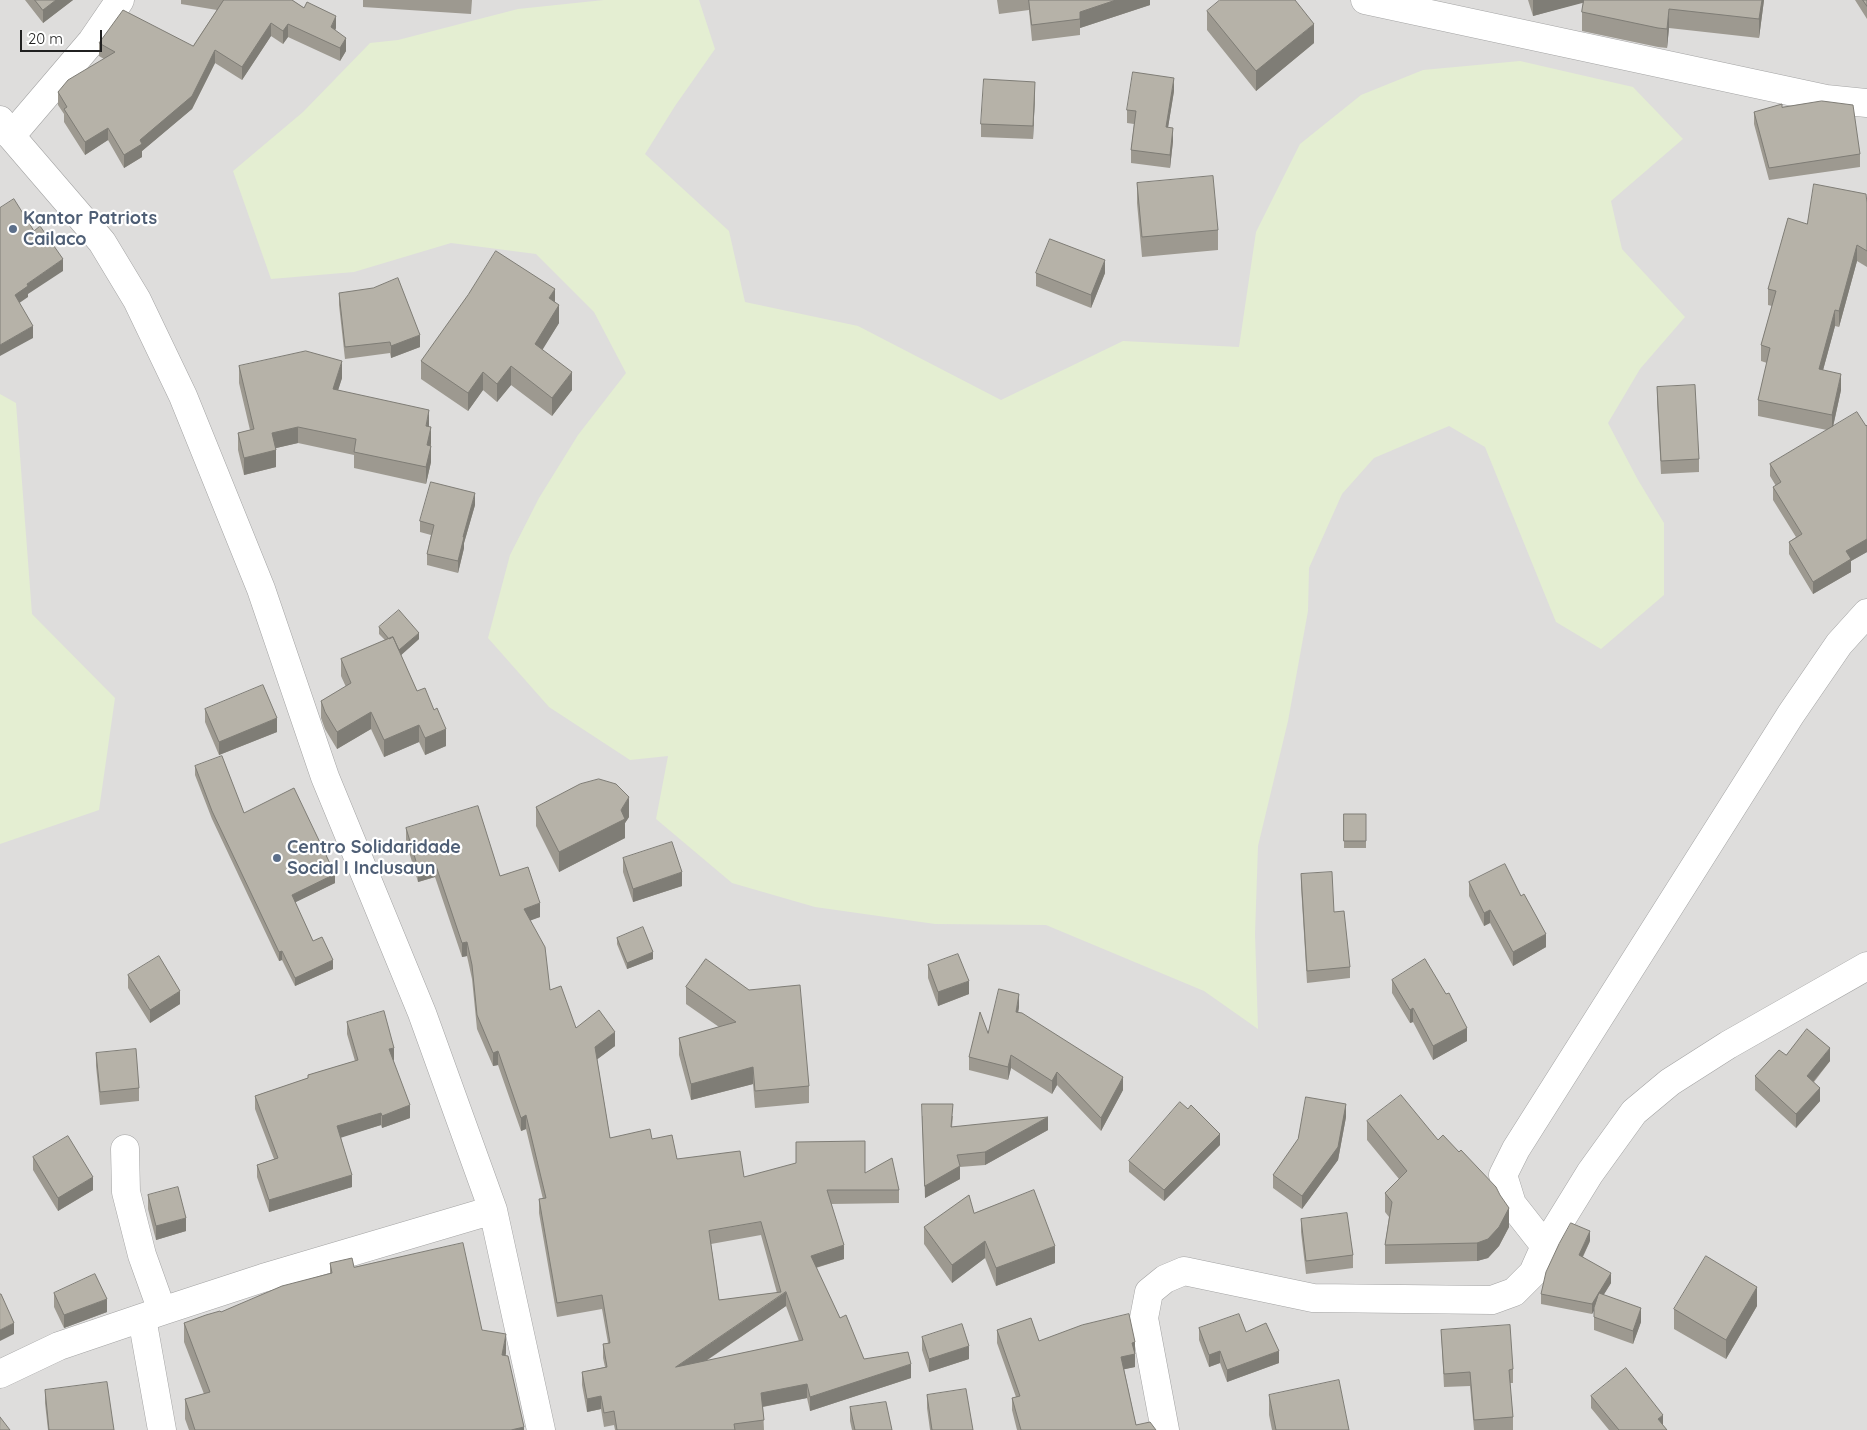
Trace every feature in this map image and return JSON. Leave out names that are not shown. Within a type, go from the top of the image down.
[{"type":"street","points":[[120,0],[92,41],[5,128],[102,242],[137,300],[183,396],[261,589],[325,777],[422,1013],[493,1210],[541,1430]]},
{"type":"street","points":[[1365,0],[1826,99],[1867,103]]},
{"type":"street","points":[[1545,1246],[1512,1204],[1502,1175],[1516,1149],[1791,714],[1839,644],[1867,613]]},
{"type":"street","points":[[1165,1430],[1144,1318],[1149,1292],[1165,1279],[1184,1271],[1313,1298],[1492,1300],[1514,1292],[1533,1273],[1545,1246],[1590,1173],[1634,1112],[1670,1082],[1867,966]]},
{"type":"street","points":[[125,1149],[126,1192],[142,1255],[152,1315],[162,1430]]},
{"type":"street","points":[[0,1374],[59,1346],[263,1278],[493,1210]]},
{"type":"shaded area","points":[[0,0],[1867,0],[1867,1430],[0,1430]]},
{"type":"green space","points":[[604,0],[699,0],[715,49],[675,106],[645,154],[729,231],[745,302],[858,326],[1001,400],[1123,341],[1239,347],[1256,232],[1300,144],[1361,95],[1423,70],[1520,61],[1633,87],[1683,139],[1611,201],[1622,249],[1685,317],[1640,369],[1608,423],[1638,480],[1664,523],[1664,595],[1601,649],[1556,622],[1485,447],[1449,426],[1374,458],[1342,494],[1309,568],[1308,611],[1288,721],[1258,846],[1255,934],[1258,1029],[1204,991],[1046,925],[935,924],[815,907],[732,883],[656,819],[668,756],[630,760],[549,707],[488,638],[510,555],[539,498],[578,435],[626,373],[594,312],[536,254],[451,243],[354,272],[271,279],[233,171],[303,112],[370,43],[398,40],[518,9]]},
{"type":"green space","points":[[0,394],[16,403],[32,614],[115,698],[99,810],[0,844]]},
{"type":"building","points":[[35,0],[56,0],[43,10]]},
{"type":"building","points":[[224,0],[292,0],[304,8],[307,2],[336,16],[331,27],[346,38],[340,48],[288,24],[283,31],[271,23],[242,67],[215,50],[192,96],[140,140],[142,144],[124,155],[108,128],[85,142],[64,109],[67,107],[58,92],[68,80],[115,52],[99,43],[123,10],[193,46]]},
{"type":"building","points":[[1029,0],[1116,0],[1080,12],[1080,19],[1032,25]]},
{"type":"building","points":[[1220,0],[1295,0],[1314,24],[1256,71],[1207,11]]},
{"type":"building","points":[[1584,0],[1762,0],[1759,19],[1669,9],[1667,29],[1582,12]]},
{"type":"building","points":[[1133,72],[1174,78],[1166,127],[1173,128],[1170,155],[1131,150],[1136,111],[1127,110]]},
{"type":"building","points":[[984,79],[1035,82],[1033,126],[981,124]]},
{"type":"building","points":[[1822,101],[1853,105],[1860,154],[1769,168],[1754,112],[1782,104],[1782,107]]},
{"type":"building","points":[[1213,176],[1218,230],[1142,237],[1137,183]]},
{"type":"building","points":[[1814,184],[1866,194],[1867,203],[1867,251],[1857,245],[1839,311],[1835,310],[1819,369],[1841,374],[1832,415],[1758,400],[1770,348],[1761,345],[1776,291],[1768,289],[1788,218],[1807,224]]},
{"type":"building","points":[[14,199],[34,231],[40,226],[63,259],[27,284],[28,286],[15,295],[33,326],[0,345],[0,208]]},
{"type":"building","points":[[1050,239],[1105,260],[1091,295],[1036,273]]},
{"type":"building","points":[[496,251],[555,289],[549,298],[559,305],[535,344],[572,372],[552,398],[511,366],[497,384],[483,372],[468,393],[421,361],[468,295]]},
{"type":"building","points":[[398,278],[420,335],[391,346],[390,342],[345,347],[339,293],[373,288]]},
{"type":"building","points":[[306,351],[342,361],[333,389],[429,410],[426,426],[431,427],[427,445],[431,446],[426,467],[354,452],[356,439],[298,427],[272,433],[276,450],[244,458],[238,433],[254,429],[239,366]]},
{"type":"building","points":[[1695,385],[1699,459],[1661,461],[1657,387]]},
{"type":"building","points":[[1857,412],[1867,425],[1867,539],[1846,551],[1851,559],[1813,582],[1789,542],[1802,534],[1773,487],[1781,482],[1770,464]]},
{"type":"building","points":[[431,482],[475,493],[458,561],[427,554],[434,525],[420,521]]},
{"type":"building","points":[[399,610],[419,633],[399,650],[393,637],[389,639],[379,627]]},
{"type":"building","points":[[393,637],[417,691],[425,688],[434,710],[437,708],[446,729],[425,738],[419,725],[384,740],[371,712],[337,732],[321,701],[351,683],[341,659]]},
{"type":"building","points":[[263,685],[277,718],[219,742],[205,709]]},
{"type":"building","name":"Centro Solidaridade Social I Inclusaun","points":[[222,756],[244,813],[294,788],[335,874],[292,895],[313,941],[322,937],[333,960],[295,978],[282,951],[279,952],[212,811],[195,766]]},
{"type":"building","points":[[599,779],[616,784],[629,797],[621,810],[625,819],[559,852],[536,807],[580,784]]},
{"type":"building","points":[[478,806],[500,876],[528,867],[540,903],[524,909],[545,947],[550,990],[561,986],[576,1028],[599,1010],[615,1032],[595,1047],[610,1138],[650,1129],[652,1139],[672,1135],[677,1159],[740,1151],[744,1177],[796,1163],[796,1142],[865,1141],[865,1173],[892,1158],[899,1190],[827,1190],[844,1245],[811,1256],[840,1318],[846,1315],[864,1359],[908,1352],[911,1364],[810,1397],[807,1384],[761,1393],[764,1420],[734,1424],[735,1430],[617,1430],[614,1411],[604,1413],[601,1396],[587,1399],[582,1372],[607,1367],[603,1344],[610,1343],[602,1295],[557,1303],[539,1199],[546,1198],[526,1115],[521,1118],[498,1051],[493,1053],[477,1015],[472,965],[467,942],[462,943],[435,863],[418,868],[406,828]],"holes":[[[761,1222],[781,1292],[719,1300],[709,1231]],[[786,1292],[803,1340],[676,1367]]]},
{"type":"building","points":[[1344,814],[1366,814],[1366,841],[1344,841]]},
{"type":"building","points":[[672,842],[682,872],[633,889],[623,858]]},
{"type":"building","points":[[1505,864],[1521,896],[1524,894],[1546,934],[1513,952],[1490,910],[1484,913],[1469,882]]},
{"type":"building","points":[[1332,872],[1334,912],[1344,911],[1350,967],[1307,971],[1301,874]]},
{"type":"building","points":[[643,927],[653,952],[627,963],[617,938]]},
{"type":"building","points":[[958,954],[969,981],[938,992],[928,965]]},
{"type":"building","points":[[159,956],[180,991],[150,1010],[128,975]]},
{"type":"building","points":[[706,959],[749,990],[800,985],[809,1086],[755,1091],[753,1067],[691,1084],[679,1038],[736,1022],[686,987]]},
{"type":"building","points":[[1425,959],[1446,994],[1449,993],[1467,1028],[1433,1046],[1413,1008],[1410,1010],[1392,980]]},
{"type":"building","points":[[999,989],[1019,994],[1016,1012],[1022,1013],[1123,1077],[1101,1118],[1057,1072],[1052,1081],[1011,1055],[1008,1067],[969,1057],[980,1012],[988,1033]]},
{"type":"building","points":[[384,1011],[394,1048],[389,1049],[410,1105],[382,1116],[381,1113],[337,1126],[352,1175],[269,1200],[257,1165],[278,1158],[255,1096],[308,1078],[308,1075],[358,1060],[347,1022]]},
{"type":"building","points":[[1807,1029],[1830,1048],[1807,1076],[1820,1088],[1796,1114],[1755,1076],[1779,1050],[1786,1055]]},
{"type":"building","points":[[136,1049],[139,1088],[100,1092],[96,1053]]},
{"type":"building","points":[[1401,1095],[1438,1140],[1443,1135],[1459,1152],[1461,1150],[1496,1187],[1509,1208],[1499,1227],[1488,1239],[1477,1243],[1385,1245],[1392,1202],[1385,1193],[1407,1171],[1367,1121]]},
{"type":"building","points":[[1306,1097],[1346,1104],[1338,1147],[1302,1196],[1273,1175],[1298,1139]]},
{"type":"building","points":[[1180,1102],[1188,1109],[1191,1105],[1220,1134],[1164,1190],[1129,1161]]},
{"type":"building","points":[[922,1104],[953,1104],[951,1127],[1048,1117],[985,1152],[957,1155],[960,1166],[925,1186]]},
{"type":"building","points":[[68,1136],[93,1177],[58,1198],[33,1157]]},
{"type":"building","points":[[178,1187],[186,1218],[156,1226],[148,1195]]},
{"type":"building","points":[[1034,1190],[1055,1246],[996,1268],[985,1241],[952,1265],[924,1227],[969,1195],[974,1213]]},
{"type":"building","points":[[1347,1213],[1353,1255],[1306,1261],[1301,1219]]},
{"type":"building","points":[[1571,1223],[1590,1231],[1579,1255],[1611,1273],[1592,1304],[1541,1294],[1546,1272]]},
{"type":"building","points":[[463,1243],[482,1330],[506,1334],[502,1355],[508,1356],[524,1427],[511,1430],[195,1430],[185,1399],[210,1392],[184,1323],[221,1312],[282,1286],[332,1273],[330,1263],[352,1258],[354,1267]]},
{"type":"building","points":[[1706,1256],[1757,1287],[1726,1340],[1674,1309]]},
{"type":"building","points":[[95,1274],[107,1299],[64,1315],[54,1293]]},
{"type":"building","points":[[1599,1293],[1641,1308],[1633,1331],[1594,1317],[1594,1308]]},
{"type":"building","points":[[0,1294],[14,1323],[0,1330]]},
{"type":"building","points":[[1129,1314],[1135,1342],[1132,1343],[1135,1354],[1121,1357],[1136,1425],[1150,1422],[1156,1430],[1021,1430],[1012,1398],[1020,1396],[997,1330],[1031,1318],[1039,1341],[1082,1325]]},
{"type":"building","points":[[1239,1314],[1246,1332],[1266,1323],[1279,1351],[1227,1370],[1220,1351],[1209,1355],[1199,1328]]},
{"type":"building","points":[[962,1324],[969,1346],[929,1359],[922,1337]]},
{"type":"building","points":[[1510,1325],[1513,1369],[1509,1370],[1513,1417],[1474,1420],[1470,1372],[1444,1374],[1441,1330]]},
{"type":"building","points":[[1626,1368],[1663,1415],[1658,1419],[1667,1430],[1619,1430],[1591,1396]]},
{"type":"building","points":[[1339,1380],[1349,1430],[1276,1430],[1269,1395]]},
{"type":"building","points":[[107,1382],[114,1430],[49,1430],[45,1390]]},
{"type":"building","points":[[966,1389],[973,1430],[932,1430],[927,1395]]},
{"type":"building","points":[[886,1402],[892,1430],[855,1430],[850,1407]]},
{"type":"building","points":[[0,1417],[10,1430],[0,1430]]},
{"type":"place","name":"Kantor Patriots Cailaco","points":[[13,229]]},
{"type":"place","name":"Centro Solidaridade Social I Inclusaun","points":[[277,858]]}]
